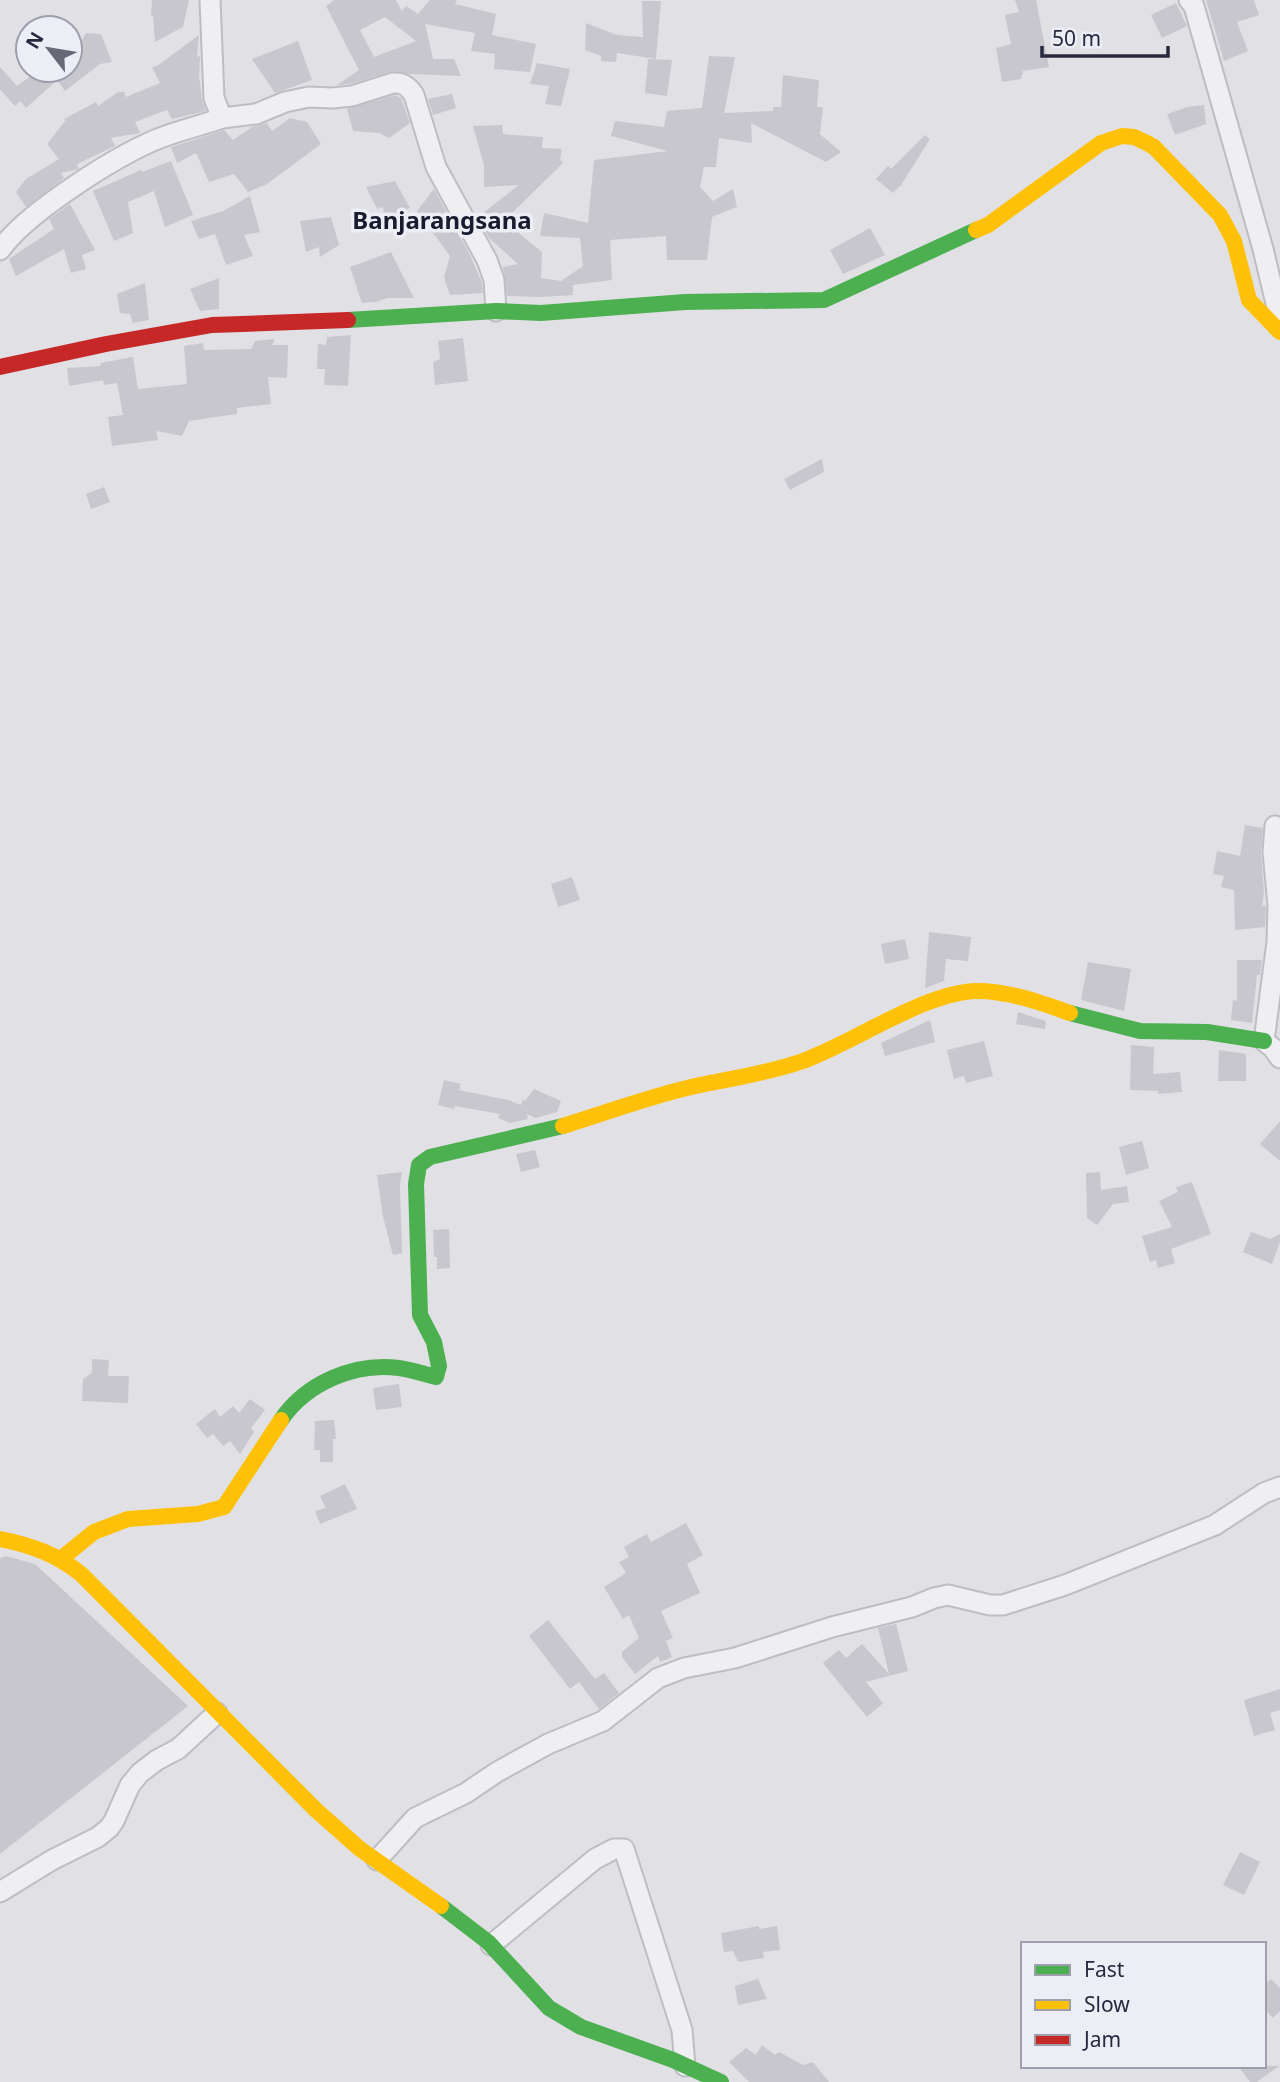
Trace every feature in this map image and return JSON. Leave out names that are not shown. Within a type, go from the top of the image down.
[{"type":"street","points":[[210,0],[214,98],[222,118]]},
{"type":"street","points":[[1189,0],[1194,6],[1263,249],[1280,320]]},
{"type":"street","points":[[0,250],[26,221],[104,168],[154,141],[222,118],[256,114],[285,102],[309,97],[342,98],[393,83],[405,85],[414,95],[436,167],[488,260],[494,280],[496,312]]},
{"type":"street","points":[[0,367],[212,325],[496,312],[541,313],[685,302],[824,300],[988,225],[1101,143],[1114,136],[1129,135],[1143,139],[1154,147],[1220,215],[1234,241],[1249,300],[1280,332]]},
{"type":"street","points":[[1264,1041],[1277,942],[1278,905],[1273,852],[1275,826]]},
{"type":"street","points":[[62,1558],[94,1532],[128,1519],[198,1514],[224,1507],[290,1405],[303,1394],[335,1377],[377,1367],[396,1368],[436,1377],[439,1366],[434,1342],[420,1315],[416,1184],[419,1165],[430,1157],[547,1131],[687,1088],[798,1063],[912,1010],[948,996],[977,991],[1024,997],[1084,1018],[1140,1031],[1207,1032],[1264,1041],[1280,1058]]},
{"type":"street","points":[[377,1860],[415,1818],[466,1793],[497,1772],[548,1744],[603,1721],[658,1678],[684,1668],[735,1658],[832,1627],[948,1595],[990,1605],[1003,1605],[1065,1585],[1214,1525],[1264,1493],[1280,1487]]},
{"type":"street","points":[[0,1539],[35,1546],[62,1558],[82,1574],[316,1810],[360,1849],[447,1910],[491,1945],[549,2008],[581,2027],[721,2082]]},
{"type":"street","points":[[0,1892],[52,1860],[98,1837],[109,1828],[130,1785],[140,1773],[178,1749],[217,1713]]},
{"type":"street","points":[[491,1945],[595,1859],[614,1849],[624,1849],[682,2030],[685,2066]]},
{"type":"building","points":[[152,0],[189,0],[183,27],[155,42],[151,16]]},
{"type":"building","points":[[334,0],[396,0],[402,11],[406,6],[418,14],[430,0],[457,0],[455,4],[496,14],[492,35],[536,44],[530,72],[494,69],[495,54],[471,51],[475,33],[425,24],[433,59],[454,59],[461,76],[393,71],[350,84],[337,85],[359,70],[326,6]],"holes":[[[385,17],[416,41],[374,57],[360,30]]]},
{"type":"building","points":[[1015,0],[1036,0],[1049,67],[1023,71],[1021,79],[1002,82],[996,48],[1011,44],[1005,15],[1019,12]]},
{"type":"building","points":[[1206,0],[1254,0],[1259,15],[1237,22],[1248,51],[1224,61]]},
{"type":"building","points":[[642,1],[661,1],[656,59],[617,53],[616,62],[601,61],[601,56],[585,50],[586,23],[617,35],[643,37]]},
{"type":"building","points":[[1176,3],[1187,26],[1162,38],[1151,15]]},
{"type":"building","points":[[86,33],[101,34],[112,62],[100,64],[84,76]]},
{"type":"building","points":[[199,35],[197,57],[200,56],[199,76],[206,111],[172,119],[167,110],[135,122],[140,133],[111,138],[115,146],[77,164],[79,169],[61,173],[64,178],[26,207],[16,192],[26,179],[59,159],[47,144],[64,119],[96,102],[98,106],[118,92],[124,92],[126,97],[160,83],[152,67]]},
{"type":"building","points":[[298,41],[312,80],[275,93],[252,59]]},
{"type":"building","points":[[709,56],[735,57],[724,113],[773,111],[773,107],[781,107],[783,75],[819,80],[817,107],[823,107],[820,134],[841,152],[826,162],[751,123],[752,143],[719,138],[716,167],[704,167],[700,187],[713,201],[733,189],[737,207],[712,217],[707,260],[667,260],[666,236],[610,240],[612,280],[573,285],[573,295],[507,296],[503,267],[518,264],[489,238],[478,217],[519,185],[484,187],[484,165],[473,126],[502,125],[503,134],[543,137],[542,148],[562,149],[560,159],[563,163],[504,221],[542,252],[541,278],[561,281],[583,266],[580,238],[540,236],[544,213],[588,223],[594,160],[668,151],[611,136],[615,121],[664,127],[667,111],[702,108]]},
{"type":"building","points":[[648,59],[672,60],[667,96],[645,93]]},
{"type":"building","points":[[537,63],[570,69],[561,106],[545,104],[549,86],[530,84]]},
{"type":"building","points":[[0,67],[17,86],[53,84],[26,108],[20,101],[15,106],[0,89]]},
{"type":"building","points":[[60,84],[74,84],[65,91]]},
{"type":"building","points":[[452,94],[456,108],[433,115],[428,99]]},
{"type":"building","points":[[395,95],[401,98],[410,123],[389,138],[379,133],[353,131],[347,109]]},
{"type":"building","points":[[1204,105],[1206,124],[1175,135],[1167,114]]},
{"type":"building","points":[[290,118],[307,122],[321,144],[267,184],[248,192],[234,174],[209,182],[196,153],[177,163],[171,147],[224,130],[233,140],[252,127],[267,123],[272,131]]},
{"type":"building","points":[[925,135],[930,139],[893,193],[876,179],[888,166],[891,169]]},
{"type":"building","points":[[171,161],[193,215],[165,227],[154,191],[128,202],[133,233],[114,241],[93,191],[141,170],[142,172]]},
{"type":"building","points":[[395,181],[410,208],[384,217],[383,207],[377,209],[366,187]]},
{"type":"building","points":[[434,189],[470,255],[482,283],[483,293],[450,295],[444,277],[450,256],[417,211]]},
{"type":"building","points":[[250,196],[260,232],[244,235],[253,256],[226,265],[215,234],[199,239],[191,221],[223,211]]},
{"type":"building","points":[[70,204],[95,250],[82,255],[86,269],[71,273],[64,249],[16,276],[9,259],[54,229],[49,219]]},
{"type":"building","points":[[331,217],[339,245],[320,257],[319,247],[306,252],[300,221]]},
{"type":"building","points":[[870,228],[885,255],[843,274],[830,250]]},
{"type":"building","points":[[391,252],[414,298],[387,298],[362,303],[350,267]]},
{"type":"building","points":[[219,278],[219,309],[200,311],[190,289]]},
{"type":"building","points":[[145,283],[149,320],[133,323],[130,314],[120,313],[117,294]]},
{"type":"building","points":[[351,335],[348,386],[324,385],[325,369],[317,369],[318,344],[326,345],[327,337]]},
{"type":"building","points":[[463,338],[468,381],[435,385],[433,362],[440,359],[438,341]]},
{"type":"building","points":[[275,339],[272,345],[288,345],[287,378],[268,377],[271,404],[237,408],[237,414],[189,421],[182,436],[156,431],[158,440],[112,446],[108,417],[123,415],[117,383],[104,385],[103,380],[69,386],[67,368],[101,366],[100,363],[133,357],[138,389],[187,384],[184,346],[203,343],[204,350],[251,349],[255,341]]},
{"type":"building","points":[[822,459],[824,472],[790,490],[784,479]]},
{"type":"building","points":[[104,487],[110,502],[91,509],[86,494]]},
{"type":"building","points":[[1245,825],[1263,828],[1262,906],[1266,906],[1265,927],[1235,930],[1234,890],[1221,887],[1224,876],[1213,874],[1217,851],[1240,856]]},
{"type":"building","points":[[572,877],[580,900],[558,907],[551,884]]},
{"type":"building","points":[[929,932],[971,937],[968,961],[946,959],[944,981],[925,988]]},
{"type":"building","points":[[905,939],[909,959],[885,964],[881,944]]},
{"type":"building","points":[[1237,960],[1262,960],[1260,975],[1257,975],[1252,1023],[1231,1020],[1233,1000],[1237,1001]]},
{"type":"building","points":[[1088,962],[1131,969],[1124,1011],[1081,1000]]},
{"type":"building","points":[[1018,1012],[1046,1021],[1045,1029],[1016,1024]]},
{"type":"building","points":[[930,1020],[935,1042],[885,1056],[881,1043]]},
{"type":"building","points":[[984,1041],[993,1076],[966,1083],[964,1076],[954,1079],[947,1050]]},
{"type":"building","points":[[1131,1045],[1154,1047],[1153,1074],[1180,1072],[1182,1092],[1158,1094],[1158,1091],[1130,1090]]},
{"type":"building","points":[[1219,1050],[1246,1054],[1246,1081],[1218,1081]]},
{"type":"building","points":[[444,1080],[461,1084],[459,1090],[521,1105],[523,1098],[524,1102],[534,1089],[561,1101],[557,1112],[535,1118],[527,1114],[528,1119],[510,1123],[498,1118],[500,1114],[438,1105]]},
{"type":"building","points":[[1280,1121],[1280,1161],[1260,1144]]},
{"type":"building","points":[[1142,1141],[1149,1168],[1126,1175],[1119,1147]]},
{"type":"building","points":[[535,1150],[540,1167],[521,1172],[516,1154]]},
{"type":"building","points":[[402,1172],[402,1253],[393,1255],[383,1217],[377,1175]]},
{"type":"building","points":[[1100,1172],[1101,1190],[1127,1186],[1129,1202],[1113,1204],[1097,1225],[1087,1218],[1086,1173]]},
{"type":"building","points":[[1192,1182],[1211,1234],[1171,1249],[1175,1263],[1158,1268],[1156,1260],[1150,1262],[1142,1236],[1172,1227],[1159,1201],[1178,1192],[1176,1187]]},
{"type":"building","points":[[449,1229],[450,1268],[437,1269],[433,1230]]},
{"type":"building","points":[[1251,1232],[1270,1239],[1280,1234],[1272,1264],[1243,1252]]},
{"type":"building","points":[[92,1359],[109,1360],[108,1376],[129,1376],[128,1403],[82,1401],[83,1379],[92,1373]]},
{"type":"building","points":[[399,1384],[402,1407],[376,1410],[373,1388]]},
{"type":"building","points":[[250,1399],[265,1410],[251,1428],[254,1432],[240,1454],[230,1441],[223,1446],[213,1434],[207,1438],[196,1424],[215,1409],[220,1417],[233,1406],[239,1413]]},
{"type":"building","points":[[334,1420],[336,1439],[333,1439],[333,1462],[320,1462],[320,1450],[314,1450],[315,1421]]},
{"type":"building","points":[[345,1484],[357,1509],[320,1524],[315,1511],[326,1508],[320,1496]]},
{"type":"building","points":[[686,1523],[703,1555],[687,1564],[700,1593],[661,1611],[673,1638],[666,1641],[672,1657],[660,1662],[658,1656],[635,1674],[622,1657],[622,1652],[639,1638],[629,1615],[623,1619],[604,1587],[626,1573],[619,1562],[629,1557],[624,1547],[647,1534],[651,1542]]},
{"type":"building","points":[[6,1556],[35,1564],[188,1706],[0,1854],[0,1558]]},
{"type":"building","points":[[548,1620],[595,1679],[604,1673],[619,1693],[599,1709],[579,1682],[570,1689],[529,1636]]},
{"type":"building","points":[[896,1624],[908,1671],[866,1682],[883,1703],[867,1717],[823,1663],[839,1650],[846,1658],[862,1644],[889,1674],[878,1628]]},
{"type":"building","points":[[1280,1689],[1280,1710],[1270,1713],[1275,1730],[1254,1736],[1244,1700]]},
{"type":"building","points":[[1240,1852],[1260,1862],[1244,1895],[1223,1885]]},
{"type":"building","points":[[759,1926],[759,1929],[777,1926],[780,1950],[763,1952],[764,1958],[738,1962],[733,1951],[724,1952],[721,1933]]},
{"type":"building","points":[[758,1979],[767,1999],[738,2005],[735,1986]]},
{"type":"building","points":[[1271,1979],[1280,1988],[1280,2011],[1273,2018],[1266,2011],[1266,1983]]},
{"type":"building","points":[[762,2045],[775,2055],[779,2052],[803,2065],[813,2062],[829,2082],[749,2082],[729,2062],[746,2048],[756,2055]]},
{"type":"building","points":[[1279,2066],[1257,2082],[1250,2082],[1240,2068]]},
{"type":"traffic: fast","points":[[348,320],[496,311],[541,313],[685,302],[824,300],[976,230]]},
{"type":"traffic: fast","points":[[1070,1013],[1140,1031],[1207,1032],[1264,1041]]},
{"type":"traffic: fast","points":[[281,1420],[304,1395],[349,1372],[382,1367],[436,1377],[439,1366],[434,1342],[420,1315],[416,1184],[419,1165],[430,1157],[563,1126]]},
{"type":"traffic: fast","points":[[441,1906],[488,1942],[549,2008],[581,2027],[673,2060],[721,2082]]},
{"type":"traffic: slow","points":[[976,230],[988,225],[1101,143],[1122,136],[1134,137],[1154,147],[1220,215],[1234,241],[1249,300],[1280,332]]},
{"type":"traffic: slow","points":[[563,1126],[675,1091],[800,1062],[911,1009],[956,994],[977,991],[1001,993],[1070,1013]]},
{"type":"traffic: slow","points":[[62,1558],[94,1532],[128,1519],[198,1514],[224,1507],[281,1420]]},
{"type":"traffic: slow","points":[[0,1539],[43,1551],[81,1574],[316,1810],[360,1849],[441,1906]]},
{"type":"traffic: jam","points":[[0,367],[212,325],[348,320]]},
{"type":"district","name":"Banjarangsana","points":[[442,221]]}]
